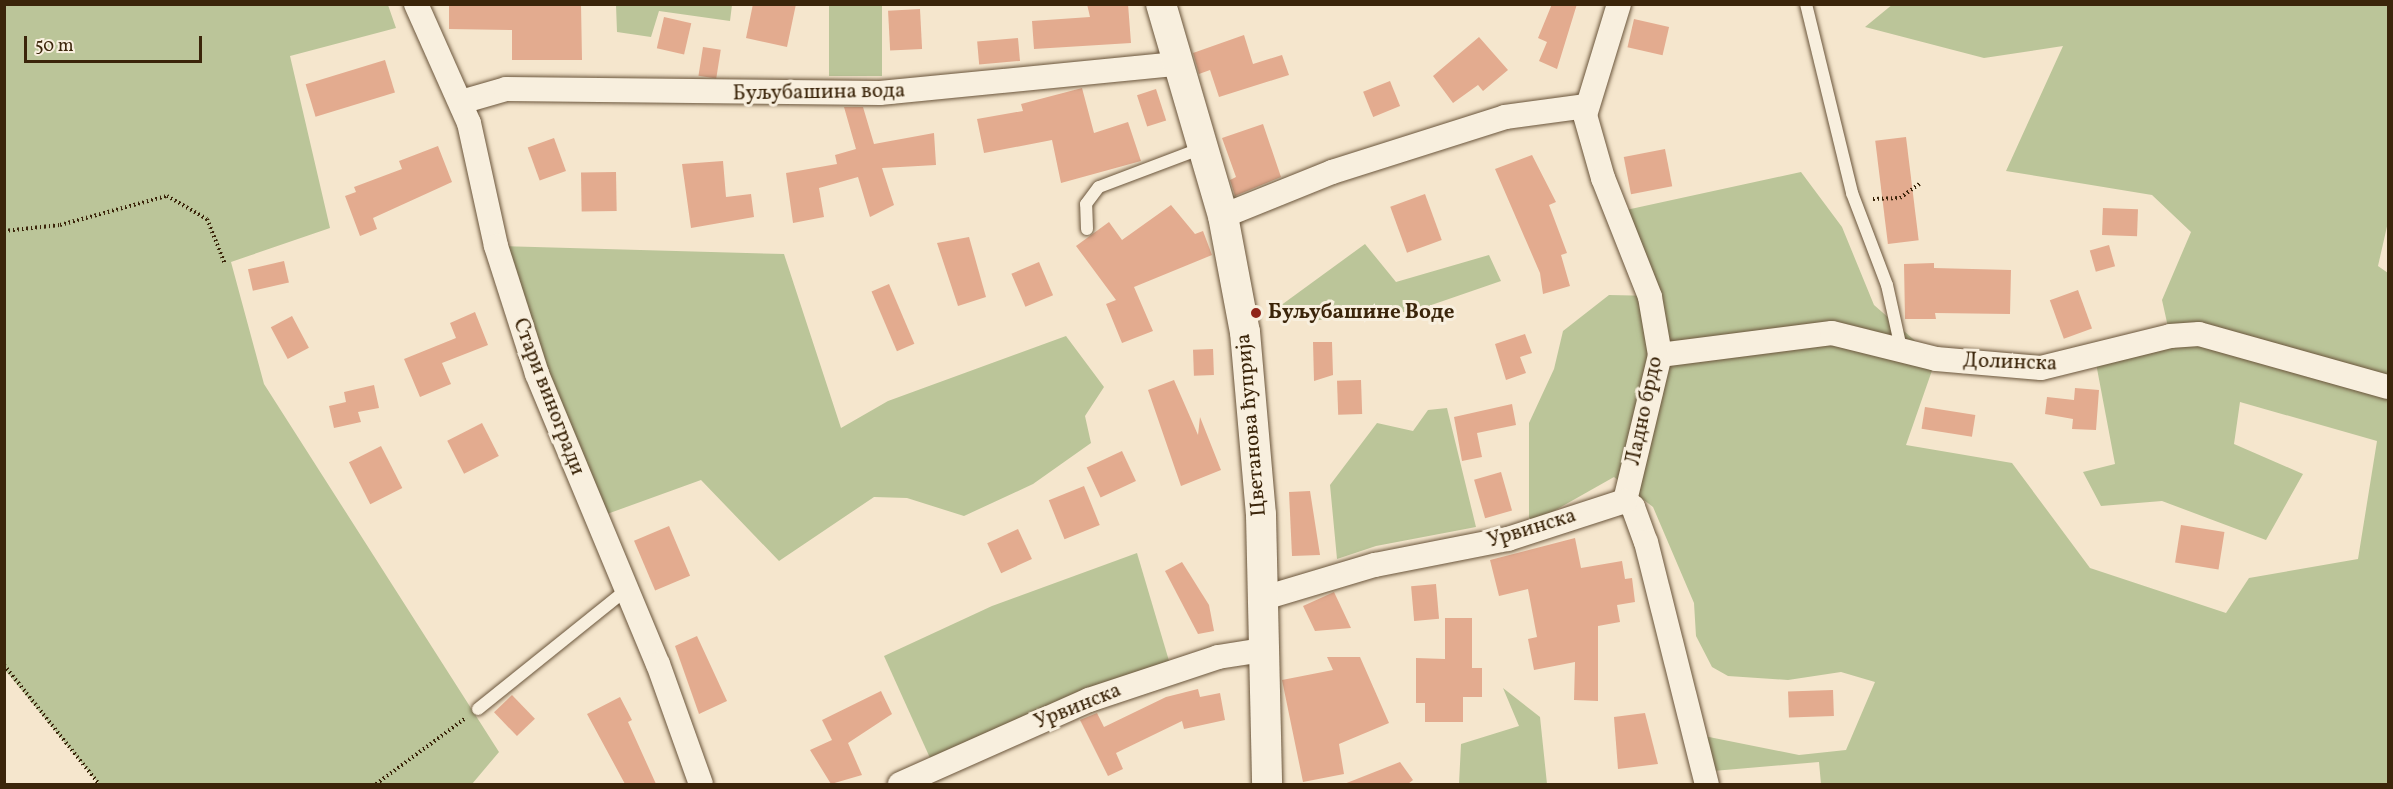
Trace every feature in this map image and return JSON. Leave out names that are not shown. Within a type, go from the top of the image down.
[{"type":"street","name":"Стари виногради","points":[[416,4],[461,102],[512,302],[627,590],[701,784]]},
{"type":"street","name":"Цветанова ћуприја","points":[[1161,4],[1223,216],[1246,342],[1264,598],[1263,650],[1267,784]]},
{"type":"street","points":[[1223,216],[1332,172],[1505,117],[1586,106],[1619,4]]},
{"type":"street","name":"Буљубашина вода","points":[[461,102],[506,89],[892,92],[1177,64]]},
{"type":"street","name":"Ладно брдо","points":[[1586,106],[1603,178],[1650,297],[1660,355],[1625,501]]},
{"type":"street","name":"Долинска","points":[[1660,355],[1832,333],[1936,358],[2042,368],[2170,336],[2199,334],[2388,387]]},
{"type":"street","points":[[1625,501],[1633,507],[1646,542],[1707,784]]},
{"type":"street","name":"Урвинска","points":[[1264,598],[1375,565],[1519,536],[1610,502],[1625,501]]},
{"type":"street","name":"Урвинска","points":[[900,784],[1089,700],[1218,657],[1263,650]]},
{"type":"lane","points":[[1806,4],[1852,193],[1887,285],[1901,348]]},
{"type":"lane","points":[[1087,229],[1086,204],[1099,187],[1202,148]]},
{"type":"lane","points":[[478,709],[627,590]]},
{"type":"path","points":[[1852,193],[1900,198],[1921,183]]},
{"type":"path","points":[[4,231],[60,225],[167,196],[207,219],[225,264]]},
{"type":"path","points":[[4,665],[99,784]]},
{"type":"path","points":[[376,784],[478,709]]},
{"type":"green space","points":[[616,4],[732,5],[730,21],[659,11],[651,37],[617,32]]},
{"type":"green space","points":[[1893,4],[2388,5],[2388,222],[2378,266],[2388,273],[2388,784],[1821,784],[1819,762],[1713,771],[1704,736],[1799,755],[1846,750],[1875,682],[1841,672],[1788,680],[1728,676],[1712,667],[1696,636],[1694,603],[1653,507],[1614,477],[1529,525],[1529,423],[1554,369],[1563,331],[1609,295],[1656,296],[1626,210],[1801,172],[1842,227],[1874,305],[1936,359],[1906,445],[2012,463],[2090,568],[2226,613],[2249,578],[2358,559],[2377,441],[2240,402],[2234,444],[2303,474],[2266,540],[2162,501],[2101,506],[2083,472],[2115,464],[2095,358],[2170,336],[2162,300],[2191,232],[2152,195],[2006,171],[2063,46],[1984,58],[1865,27]]},
{"type":"green space","points":[[5,5],[388,5],[396,28],[290,56],[330,228],[231,262],[264,384],[499,752],[472,784],[99,784],[5,670]]},
{"type":"green space","points":[[829,5],[882,5],[882,76],[829,76]]},
{"type":"green space","points":[[1365,244],[1396,282],[1489,255],[1501,281],[1414,311],[1309,321],[1280,306]]},
{"type":"green space","points":[[496,246],[784,254],[841,428],[888,401],[1066,336],[1104,387],[1085,416],[1091,443],[1033,484],[964,516],[907,498],[874,497],[779,561],[701,480],[596,518]]},
{"type":"green space","points":[[1447,408],[1476,527],[1376,546],[1337,559],[1330,485],[1377,423],[1413,431],[1428,410]]},
{"type":"green space","points":[[1137,553],[1172,671],[935,769],[884,656],[992,606]]},
{"type":"green space","points":[[1503,688],[1540,717],[1547,784],[1459,784],[1461,744],[1519,726]]},
{"type":"building","points":[[449,4],[581,4],[582,60],[512,60],[512,30],[449,29]]},
{"type":"building","points":[[753,4],[796,4],[787,47],[746,38]]},
{"type":"building","points":[[1087,4],[1128,4],[1131,43],[1034,49],[1032,21],[1090,17]]},
{"type":"building","points":[[1552,4],[1577,4],[1557,69],[1539,61],[1547,42],[1538,38]]},
{"type":"building","points":[[920,9],[922,49],[890,51],[888,11]]},
{"type":"building","points":[[664,17],[691,23],[684,54],[657,48]]},
{"type":"building","points":[[1634,19],[1669,27],[1663,55],[1627,47]]},
{"type":"building","points":[[1244,35],[1253,64],[1282,55],[1289,75],[1219,97],[1210,70],[1199,74],[1193,53]]},
{"type":"building","points":[[1479,37],[1508,70],[1483,91],[1478,85],[1453,103],[1433,76]]},
{"type":"building","points":[[1018,38],[1020,61],[979,64],[977,42]]},
{"type":"building","points":[[703,47],[721,50],[716,78],[698,76]]},
{"type":"building","points":[[385,60],[395,93],[316,117],[306,84]]},
{"type":"building","points":[[1390,81],[1400,106],[1373,117],[1363,92]]},
{"type":"building","points":[[1082,88],[1094,133],[1128,122],[1141,161],[1061,183],[1052,140],[984,153],[977,119],[1023,111],[1021,104]]},
{"type":"building","points":[[1156,89],[1166,120],[1147,127],[1137,95]]},
{"type":"building","points":[[844,107],[863,107],[874,144],[934,133],[936,165],[882,168],[894,205],[870,217],[858,177],[819,188],[824,217],[793,223],[786,173],[837,164],[835,155],[856,149]]},
{"type":"building","points":[[1263,124],[1281,177],[1235,196],[1230,180],[1236,177],[1222,138]]},
{"type":"building","points":[[1906,137],[1919,240],[1888,244],[1875,141]]},
{"type":"building","points":[[554,138],[566,171],[540,180],[528,148]]},
{"type":"building","points":[[438,146],[452,182],[373,218],[377,229],[360,236],[345,196],[356,192],[354,187],[402,169],[399,161]]},
{"type":"building","points":[[1665,149],[1672,186],[1631,194],[1624,157]]},
{"type":"building","points":[[1532,155],[1556,202],[1549,205],[1567,253],[1561,255],[1570,286],[1543,294],[1540,273],[1495,169]]},
{"type":"building","points":[[723,161],[726,197],[751,194],[754,217],[691,228],[682,164]]},
{"type":"building","points":[[616,172],[617,211],[582,212],[581,173]]},
{"type":"building","points":[[1425,194],[1442,240],[1407,253],[1390,207]]},
{"type":"building","points":[[1171,205],[1195,234],[1203,231],[1212,255],[1134,287],[1153,331],[1122,343],[1106,304],[1116,300],[1076,246],[1109,222],[1122,240]]},
{"type":"building","points":[[2103,208],[2138,209],[2137,236],[2102,235]]},
{"type":"building","points":[[969,237],[986,297],[958,306],[937,243]]},
{"type":"building","points":[[2109,245],[2115,266],[2096,272],[2090,251]]},
{"type":"building","points":[[284,261],[289,282],[253,291],[248,269]]},
{"type":"building","points":[[1039,262],[1053,295],[1025,307],[1011,274]]},
{"type":"building","points":[[1934,263],[1934,268],[2011,270],[2010,314],[1935,313],[1936,319],[1905,319],[1904,264]]},
{"type":"building","points":[[889,284],[914,344],[897,351],[872,291]]},
{"type":"building","points":[[2078,290],[2092,329],[2064,339],[2050,300]]},
{"type":"building","points":[[475,312],[488,345],[442,363],[451,384],[420,397],[404,359],[456,338],[450,323]]},
{"type":"building","points":[[292,316],[309,348],[288,359],[271,327]]},
{"type":"building","points":[[1525,334],[1532,353],[1520,357],[1526,373],[1506,380],[1495,344]]},
{"type":"building","points":[[1313,342],[1332,342],[1333,375],[1314,381]]},
{"type":"building","points":[[1213,349],[1214,375],[1194,376],[1193,350]]},
{"type":"building","points":[[1174,380],[1198,435],[1200,417],[1221,470],[1181,486],[1148,390]]},
{"type":"building","points":[[1361,380],[1362,414],[1338,415],[1337,381]]},
{"type":"building","points":[[374,385],[379,408],[358,412],[361,422],[334,428],[329,406],[346,402],[344,392]]},
{"type":"building","points":[[2075,388],[2099,390],[2096,430],[2072,429],[2073,419],[2045,414],[2047,397],[2074,400]]},
{"type":"building","points":[[1512,404],[1516,425],[1477,433],[1482,457],[1462,461],[1454,417]]},
{"type":"building","points":[[1925,407],[1975,415],[1972,437],[1922,429]]},
{"type":"building","points":[[482,423],[499,456],[464,474],[447,441]]},
{"type":"building","points":[[381,446],[402,488],[370,504],[349,462]]},
{"type":"building","points":[[1122,451],[1136,481],[1101,497],[1087,467]]},
{"type":"building","points":[[1501,472],[1512,510],[1485,518],[1474,480]]},
{"type":"building","points":[[1084,486],[1100,525],[1065,539],[1049,500]]},
{"type":"building","points":[[1310,491],[1320,555],[1292,556],[1289,492]]},
{"type":"building","points":[[2181,525],[2224,532],[2219,569],[2175,563]]},
{"type":"building","points":[[669,526],[690,576],[655,591],[634,541]]},
{"type":"building","points":[[1018,529],[1032,559],[1001,573],[987,543]]},
{"type":"building","points":[[1575,538],[1581,568],[1622,561],[1625,579],[1632,578],[1635,602],[1617,605],[1620,622],[1598,626],[1598,701],[1574,700],[1575,662],[1534,670],[1528,639],[1537,637],[1528,589],[1499,596],[1490,560]]},
{"type":"building","points":[[1182,562],[1209,605],[1214,631],[1198,634],[1165,571]]},
{"type":"building","points":[[1436,584],[1439,619],[1414,621],[1411,586]]},
{"type":"building","points":[[1334,592],[1351,628],[1315,631],[1303,606]]},
{"type":"building","points":[[1445,618],[1472,618],[1472,668],[1482,668],[1482,697],[1463,697],[1463,722],[1425,722],[1425,703],[1416,703],[1416,658],[1445,659]]},
{"type":"building","points":[[697,636],[727,701],[699,714],[675,646]]},
{"type":"building","points":[[1327,657],[1360,657],[1389,723],[1339,744],[1344,774],[1303,782],[1282,680],[1333,670]]},
{"type":"building","points":[[1198,689],[1200,697],[1220,693],[1225,720],[1184,729],[1182,721],[1116,753],[1123,769],[1108,776],[1080,720],[1097,713],[1104,727],[1166,697]]},
{"type":"building","points":[[1833,690],[1834,716],[1789,718],[1788,692]]},
{"type":"building","points":[[881,691],[892,714],[848,743],[862,775],[831,784],[810,750],[832,740],[822,720]]},
{"type":"building","points":[[512,695],[535,719],[517,736],[494,712]]},
{"type":"building","points":[[620,697],[632,720],[628,722],[656,784],[625,784],[587,714]]},
{"type":"building","points":[[1645,713],[1658,764],[1618,769],[1614,717]]},
{"type":"building","points":[[1400,762],[1413,780],[1408,784],[1344,784]]},
{"type":"place","name":"Буљубашине Воде","points":[[1256,313]]}]
